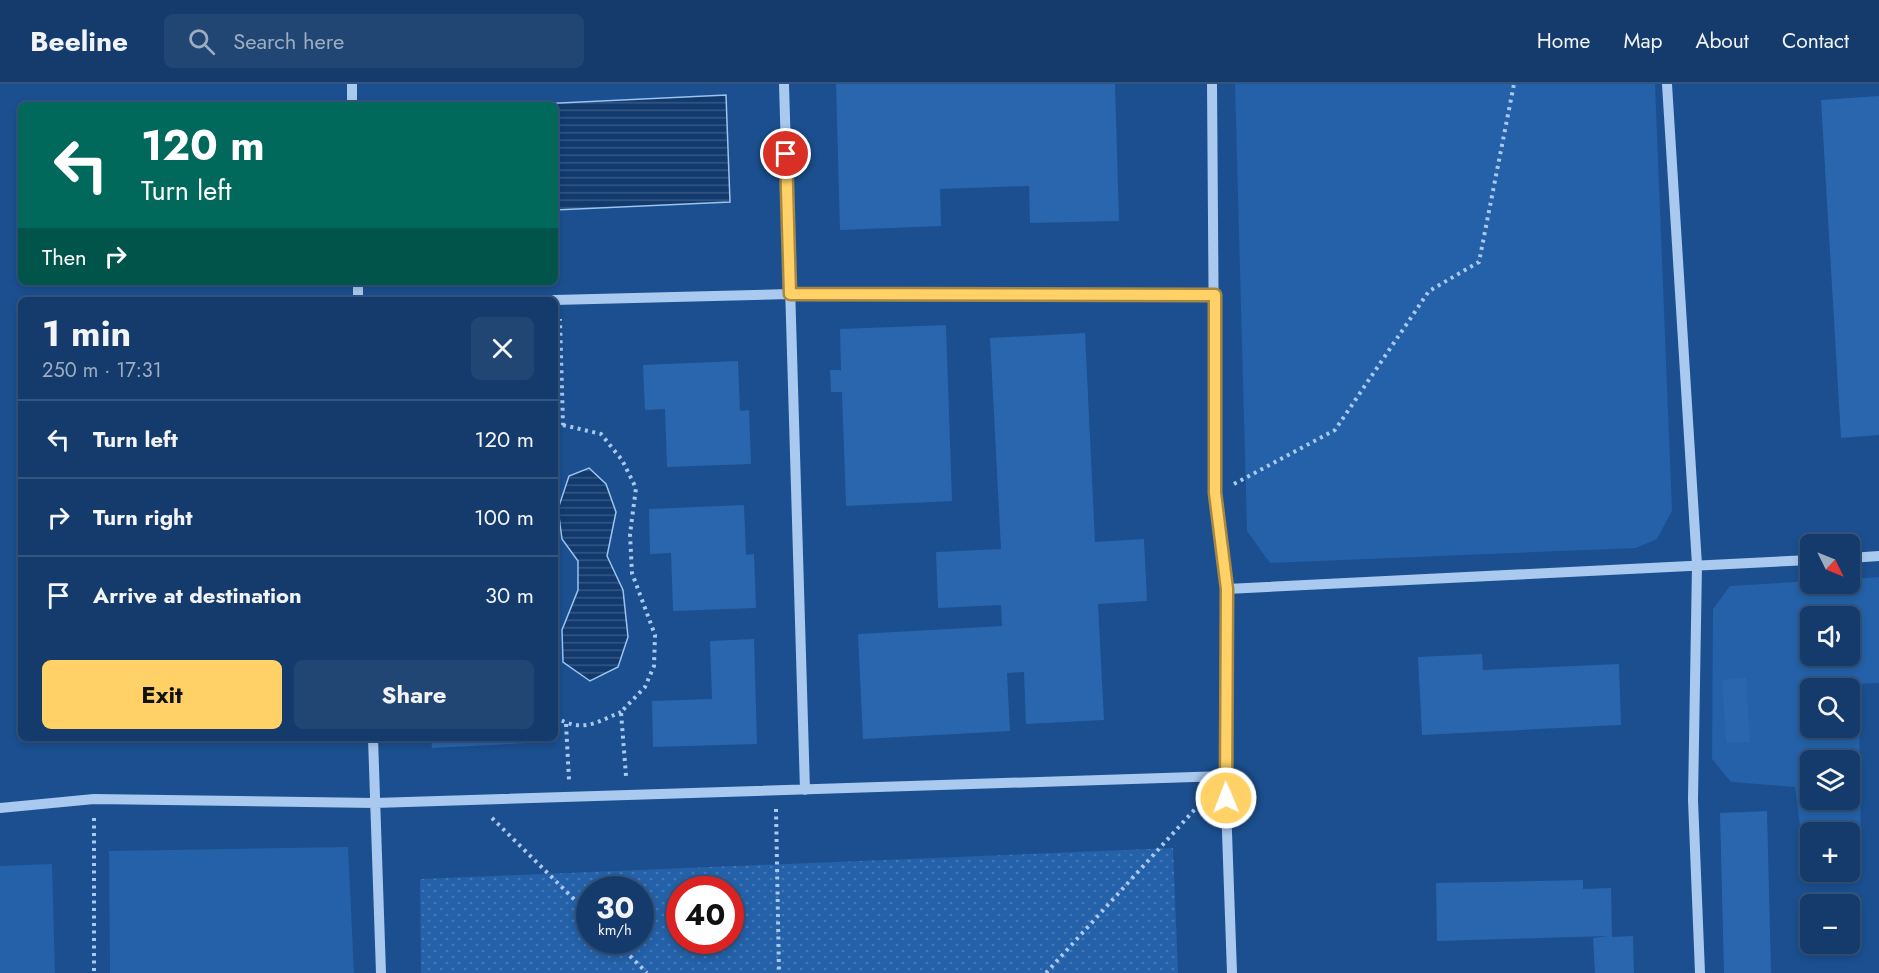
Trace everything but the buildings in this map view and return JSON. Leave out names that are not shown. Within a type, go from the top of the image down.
[{"type":"street","points":[[352,84],[352,102]]},
{"type":"street","points":[[784,84],[805,790]]},
{"type":"street","points":[[1212,84],[1215,493],[1227,589],[1225,777],[1232,973]]},
{"type":"street","points":[[1667,84],[1698,565],[1693,800],[1700,973]]},
{"type":"street","points":[[558,300],[790,294],[1215,295]]},
{"type":"street","points":[[1860,557],[1879,556]]},
{"type":"street","points":[[1227,589],[1800,560]]},
{"type":"street","points":[[373,741],[381,973]]},
{"type":"street","points":[[0,808],[94,799],[375,803],[1225,777]]},
{"type":"path","points":[[1215,493],[1335,430],[1429,291],[1479,262],[1514,84]]},
{"type":"path","points":[[558,321],[563,425]]},
{"type":"path","points":[[558,426],[563,425],[601,435],[622,460],[636,488],[630,534],[632,573],[655,634],[654,666],[645,687],[621,712],[589,726],[566,724],[558,719]]},
{"type":"path","points":[[621,712],[627,795]]},
{"type":"path","points":[[566,724],[570,797]]},
{"type":"path","points":[[1046,973],[1225,777]]},
{"type":"path","points":[[776,790],[779,973]]},
{"type":"path","points":[[94,799],[94,973]]},
{"type":"path","points":[[474,800],[576,901]]},
{"type":"path","points":[[629,954],[647,973]]},
{"type":"shaded area","points":[[1235,84],[1655,84],[1672,511],[1657,539],[1636,548],[1270,563],[1247,531]]},
{"type":"shaded area","points":[[726,95],[730,202],[558,210],[558,103]]},
{"type":"shaded area","points":[[589,468],[606,484],[616,512],[607,556],[623,590],[628,637],[618,667],[590,681],[563,662],[562,630],[578,590],[578,561],[562,539],[558,509],[569,476]]},
{"type":"shaded area","points":[[1879,577],[1879,683],[1860,684],[1860,678],[1800,678],[1800,738],[1860,738],[1860,750],[1800,750],[1800,810],[1860,810],[1860,768],[1861,853],[1860,854],[1860,822],[1800,822],[1800,826],[1795,787],[1731,782],[1712,759],[1713,609],[1730,586],[1800,582],[1800,594],[1860,594],[1860,578]]},
{"type":"shaded area","points":[[348,847],[354,973],[110,973],[109,851]]},
{"type":"shaded area","points":[[1173,848],[1178,973],[421,973],[420,879]]},
{"type":"shaded area","points":[[52,864],[55,973],[0,973],[0,866]]},
{"type":"route","points":[[786,154],[790,294],[1215,295],[1215,493],[1227,589],[1226,798]]}]
